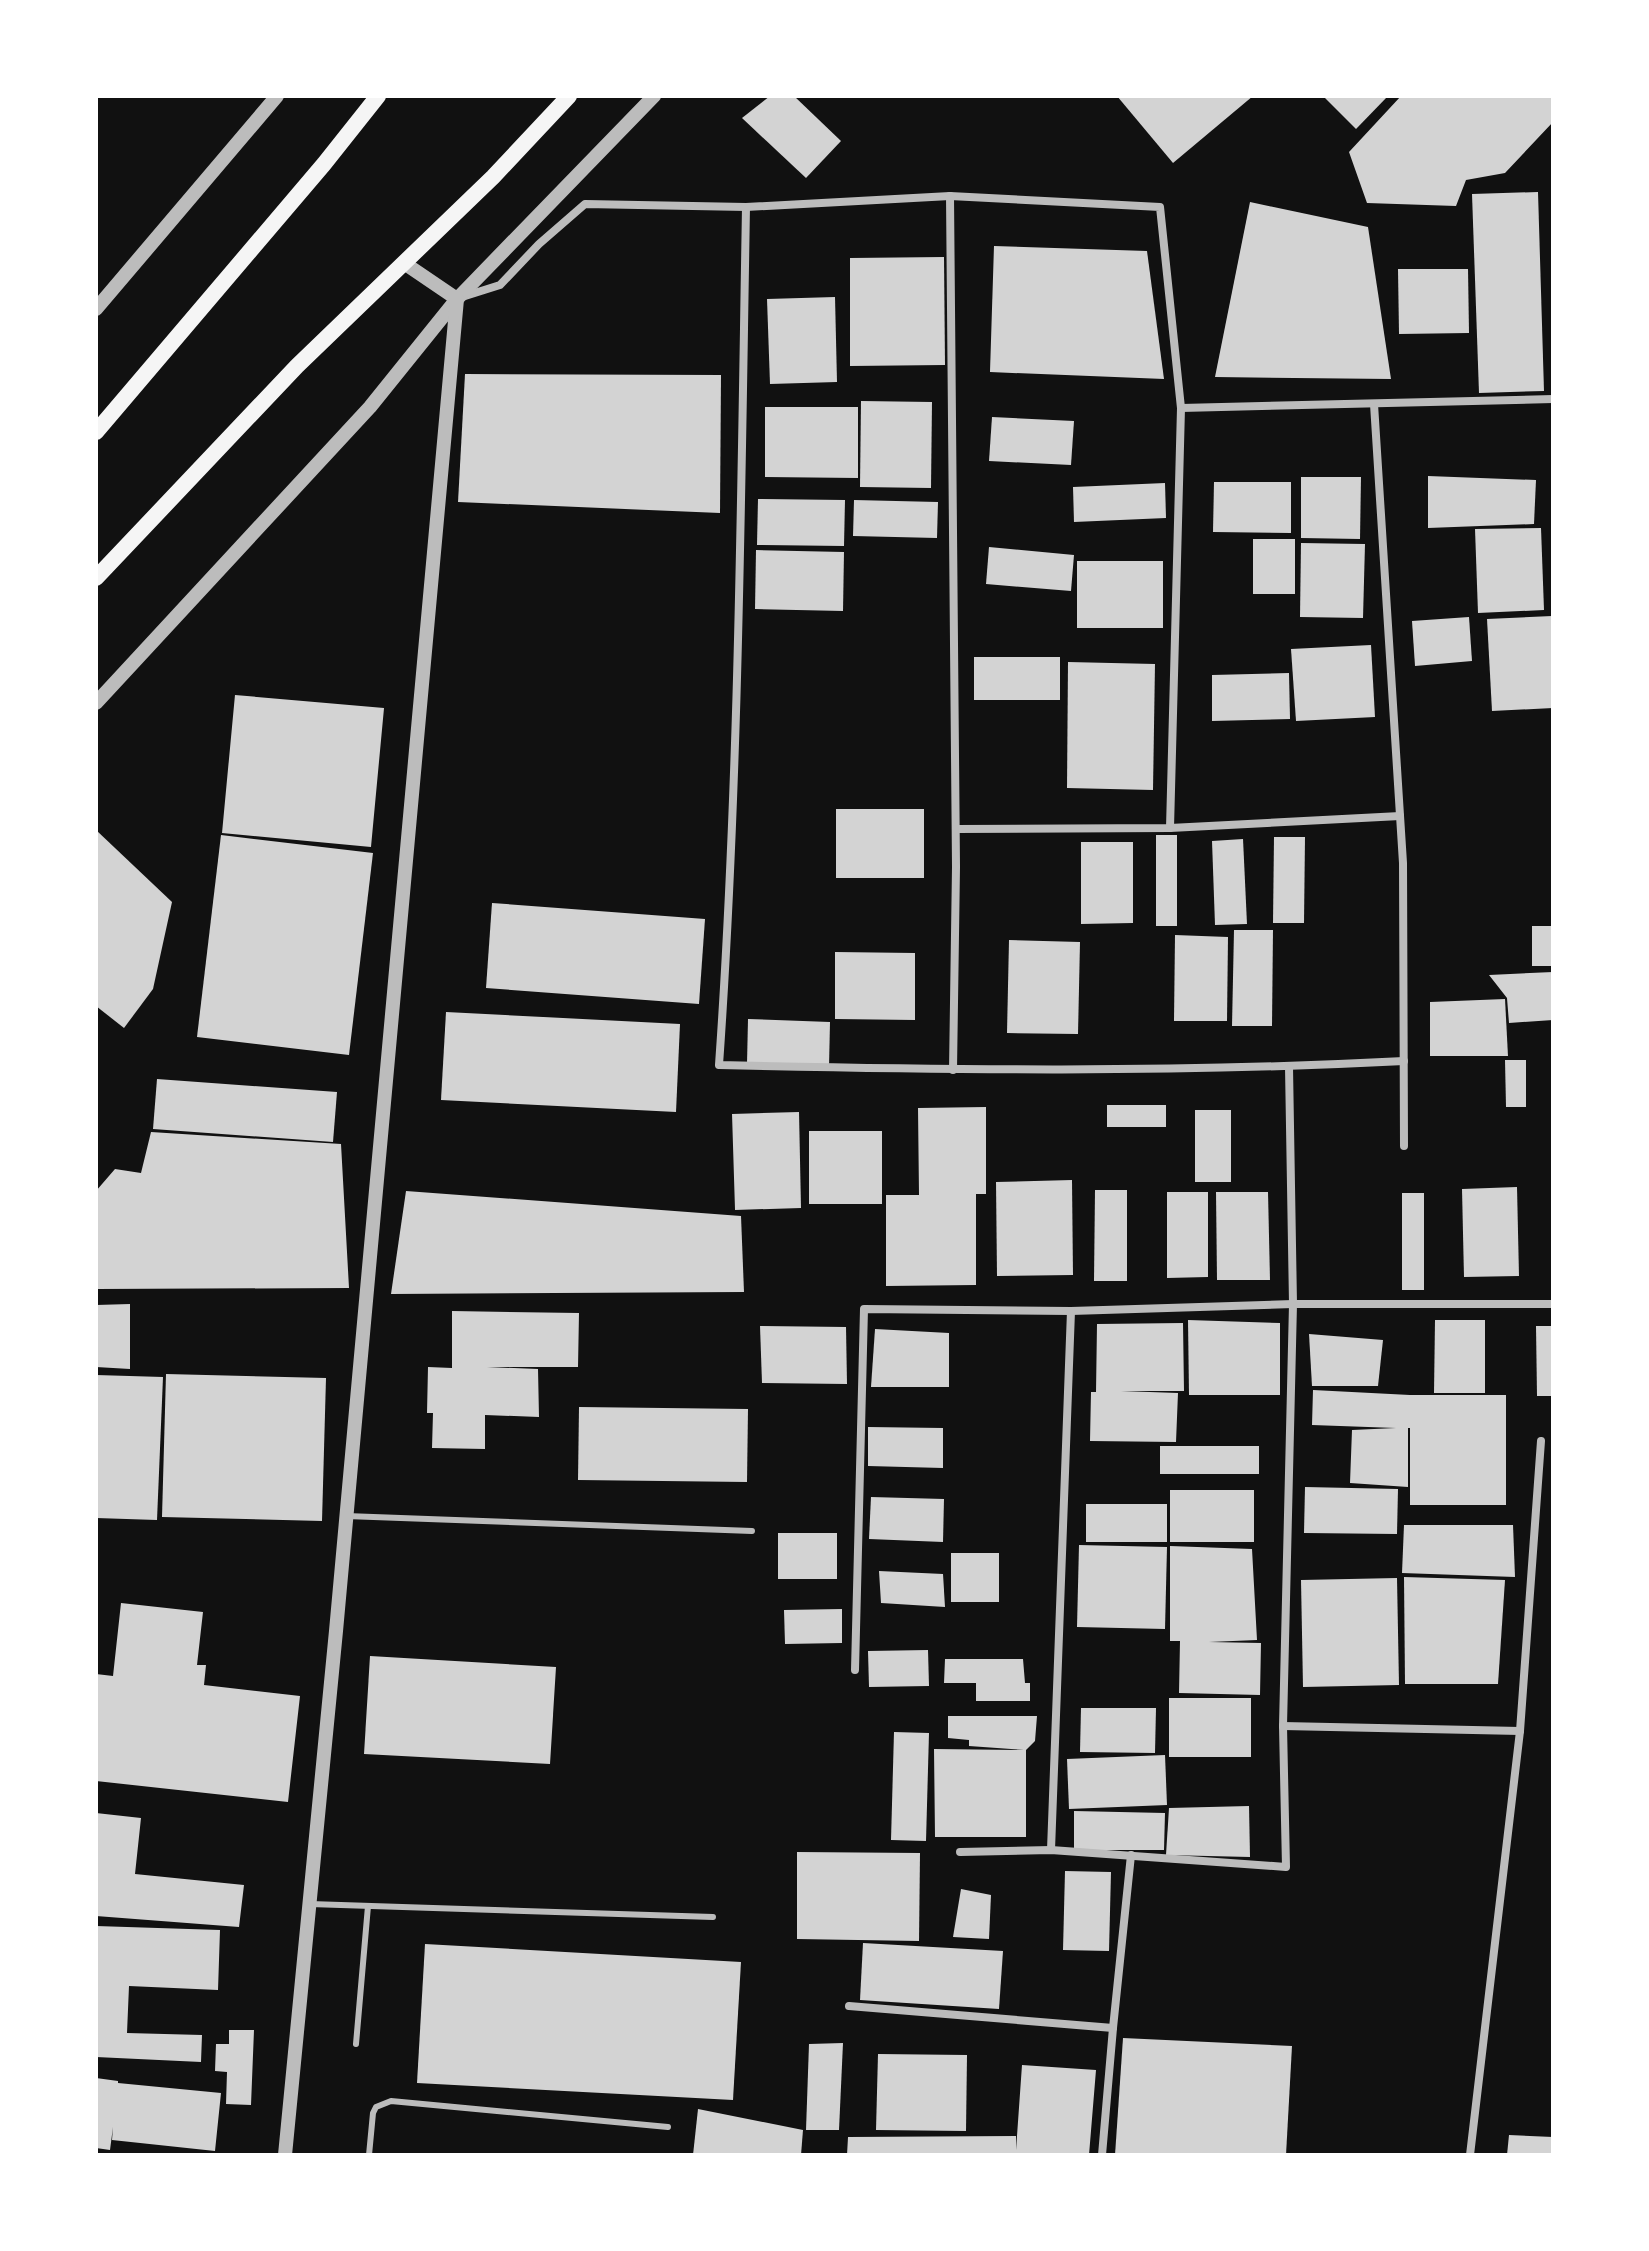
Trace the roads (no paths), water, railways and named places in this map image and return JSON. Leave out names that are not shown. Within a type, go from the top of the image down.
[{"type":"main road","points":[[96,432],[378,96]]},
{"type":"main road","points":[[96,578],[297,366],[493,177],[569,96]]},
{"type":"street","points":[[96,309],[277,96]]},
{"type":"street","points":[[96,703],[370,407],[457,299],[654,96]]},
{"type":"street","points":[[457,299],[500,285],[539,244],[585,204],[746,207],[950,196],[1160,207],[1181,408],[1170,828]]},
{"type":"street","points":[[950,196],[956,829],[953,1070]]},
{"type":"street","points":[[746,207],[739,659],[728,935],[719,1065],[953,1070],[1289,1067],[1404,1061]]},
{"type":"street","points":[[404,263],[457,299]]},
{"type":"street","points":[[285,2155],[457,299]]},
{"type":"street","points":[[1181,408],[1553,399]]},
{"type":"street","points":[[1374,404],[1403,863],[1404,1146]]},
{"type":"street","points":[[956,829],[1170,828],[1400,816]]},
{"type":"street","points":[[960,1852],[1051,1850],[1286,1867],[1283,1726],[1293,1304],[1289,1067]]},
{"type":"street","points":[[855,1670],[864,1309],[1071,1311],[1293,1304],[1553,1304]]},
{"type":"street","points":[[1051,1850],[1071,1311]]},
{"type":"street","points":[[1470,2155],[1520,1731],[1541,1441]]},
{"type":"street","points":[[1283,1726],[1520,1731]]},
{"type":"street","points":[[1102,2155],[1131,1855]]},
{"type":"street","points":[[849,2006],[1113,2028]]},
{"type":"lane","points":[[346,1516],[752,1531]]},
{"type":"lane","points":[[310,1904],[713,1917]]},
{"type":"lane","points":[[356,2044],[368,1906]]},
{"type":"lane","points":[[369,2155],[373,2113],[376,2107],[391,2101],[668,2127]]}]
